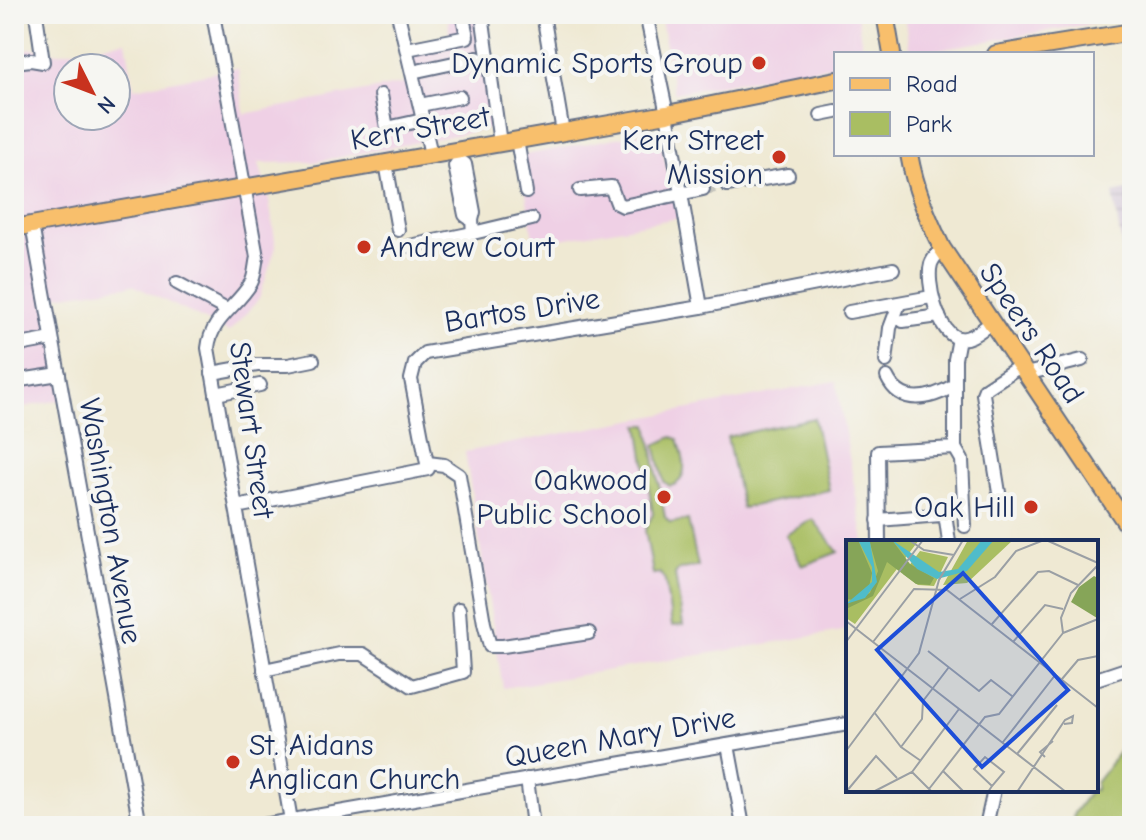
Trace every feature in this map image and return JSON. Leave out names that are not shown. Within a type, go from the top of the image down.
[{"type":"main road","points":[[885,14],[892,52]]},
{"type":"main road","points":[[1008,52],[1132,32]]},
{"type":"main road","name":"Kerr Street","points":[[14,228],[431,154],[458,155],[508,141],[667,114],[834,80]]},
{"type":"main road","name":"Speers Road","points":[[909,156],[926,215],[942,248],[1132,532]]},
{"type":"street","points":[[14,62],[43,62],[36,14]]},
{"type":"street","name":"Stewart Street","points":[[213,14],[257,257],[251,283],[209,336],[208,348],[291,824]]},
{"type":"street","points":[[398,14],[431,154]]},
{"type":"street","points":[[482,14],[508,141],[526,192]]},
{"type":"street","points":[[543,14],[563,132]]},
{"type":"street","points":[[646,14],[701,307]]},
{"type":"street","points":[[407,49],[467,37],[463,17]]},
{"type":"street","points":[[412,72],[477,58]]},
{"type":"street","points":[[381,95],[387,128],[423,120]]},
{"type":"street","points":[[420,105],[460,97]]},
{"type":"street","points":[[821,115],[834,112]]},
{"type":"street","points":[[458,155],[455,166],[465,215],[472,226]]},
{"type":"street","points":[[386,163],[398,230]]},
{"type":"street","points":[[727,185],[788,175]]},
{"type":"street","points":[[580,190],[611,187],[617,203],[623,206],[703,189]]},
{"type":"street","points":[[410,246],[472,226],[532,219]]},
{"type":"street","name":"Washington Avenue","points":[[32,225],[140,826]]},
{"type":"street","points":[[942,248],[931,263],[931,297],[939,316],[951,334],[959,338],[971,337],[991,323]]},
{"type":"street","name":"Bartos Drive","points":[[428,463],[411,379],[415,363],[425,353],[701,307],[893,269]]},
{"type":"street","points":[[177,283],[227,310]]},
{"type":"street","points":[[849,312],[931,297]]},
{"type":"street","points":[[886,361],[890,328],[899,304]]},
{"type":"street","points":[[903,321],[939,316]]},
{"type":"street","points":[[947,528],[972,526],[962,460],[955,448],[955,359],[959,338]]},
{"type":"street","points":[[14,346],[52,339]]},
{"type":"street","points":[[212,373],[313,360]]},
{"type":"street","points":[[1001,505],[983,394],[985,389],[1023,370],[1082,360]]},
{"type":"street","points":[[14,381],[59,374]]},
{"type":"street","points":[[887,377],[893,388],[906,397],[921,398],[942,393],[955,385]]},
{"type":"street","points":[[216,394],[260,385]]},
{"type":"street","points":[[879,540],[878,452],[955,448]]},
{"type":"street","points":[[236,507],[428,469],[428,463],[444,465],[459,475],[490,646],[589,633]]},
{"type":"street","points":[[878,520],[941,515],[946,520],[949,540]]},
{"type":"street","points":[[264,670],[339,654],[363,654],[412,686],[463,672],[459,609]]},
{"type":"street","points":[[1098,678],[1132,667]]},
{"type":"street","name":"Queen Mary Drive","points":[[258,826],[291,824],[527,779],[846,724]]},
{"type":"street","points":[[728,745],[743,826]]},
{"type":"street","points":[[527,779],[533,826]]},
{"type":"street","points":[[986,826],[994,792]]},
{"type":"shaded area","points":[[477,14],[497,127],[315,162],[259,163],[269,200],[276,247],[259,299],[229,332],[133,285],[57,296],[74,397],[14,409],[14,52],[32,48],[52,52],[52,132],[132,132],[132,76],[134,88],[238,68],[244,114],[407,83],[407,49],[426,52],[450,48],[448,17]]},
{"type":"shaded area","points":[[660,14],[857,14],[863,52],[834,52],[834,65],[674,93]]},
{"type":"shaded area","points":[[904,14],[1132,14],[1132,17],[910,52]]},
{"type":"shaded area","points":[[126,41],[128,52],[63,52]]},
{"type":"shaded area","points":[[658,130],[678,218],[534,244],[520,156]]},
{"type":"shaded area","points":[[1132,189],[1132,308],[1113,193]]},
{"type":"shaded area","name":"Oakwood Public School","points":[[836,381],[864,540],[846,540],[846,630],[503,688],[465,452]]},
{"type":"green space","points":[[814,418],[829,490],[742,508],[727,437]]},
{"type":"green space","points":[[639,425],[648,425],[665,517],[670,523],[688,520],[698,566],[678,570],[675,574],[683,625],[672,626],[665,581],[660,573],[653,574],[645,530],[653,514]]},
{"type":"green space","points":[[672,437],[678,439],[684,473],[677,483],[670,486],[664,482],[655,445]]},
{"type":"green space","points":[[813,519],[838,552],[802,566],[786,535]]},
{"type":"green space","points":[[1132,735],[1132,826],[1072,826],[1074,813],[1090,792],[1098,792],[1098,780]]},
{"type":"tunnel","points":[[703,189],[727,185]]},
{"type":"place","name":"Dynamic Sports Group","points":[[759,63]]},
{"type":"place","name":"Kerr Street Mission","points":[[779,157]]},
{"type":"place","name":"Andrew Court","points":[[364,247]]},
{"type":"place","name":"Oakwood Public School","points":[[664,497]]},
{"type":"place","name":"Oak Hill","points":[[1031,507]]},
{"type":"place","name":"St. Aidans Anglican Church","points":[[233,762]]}]
